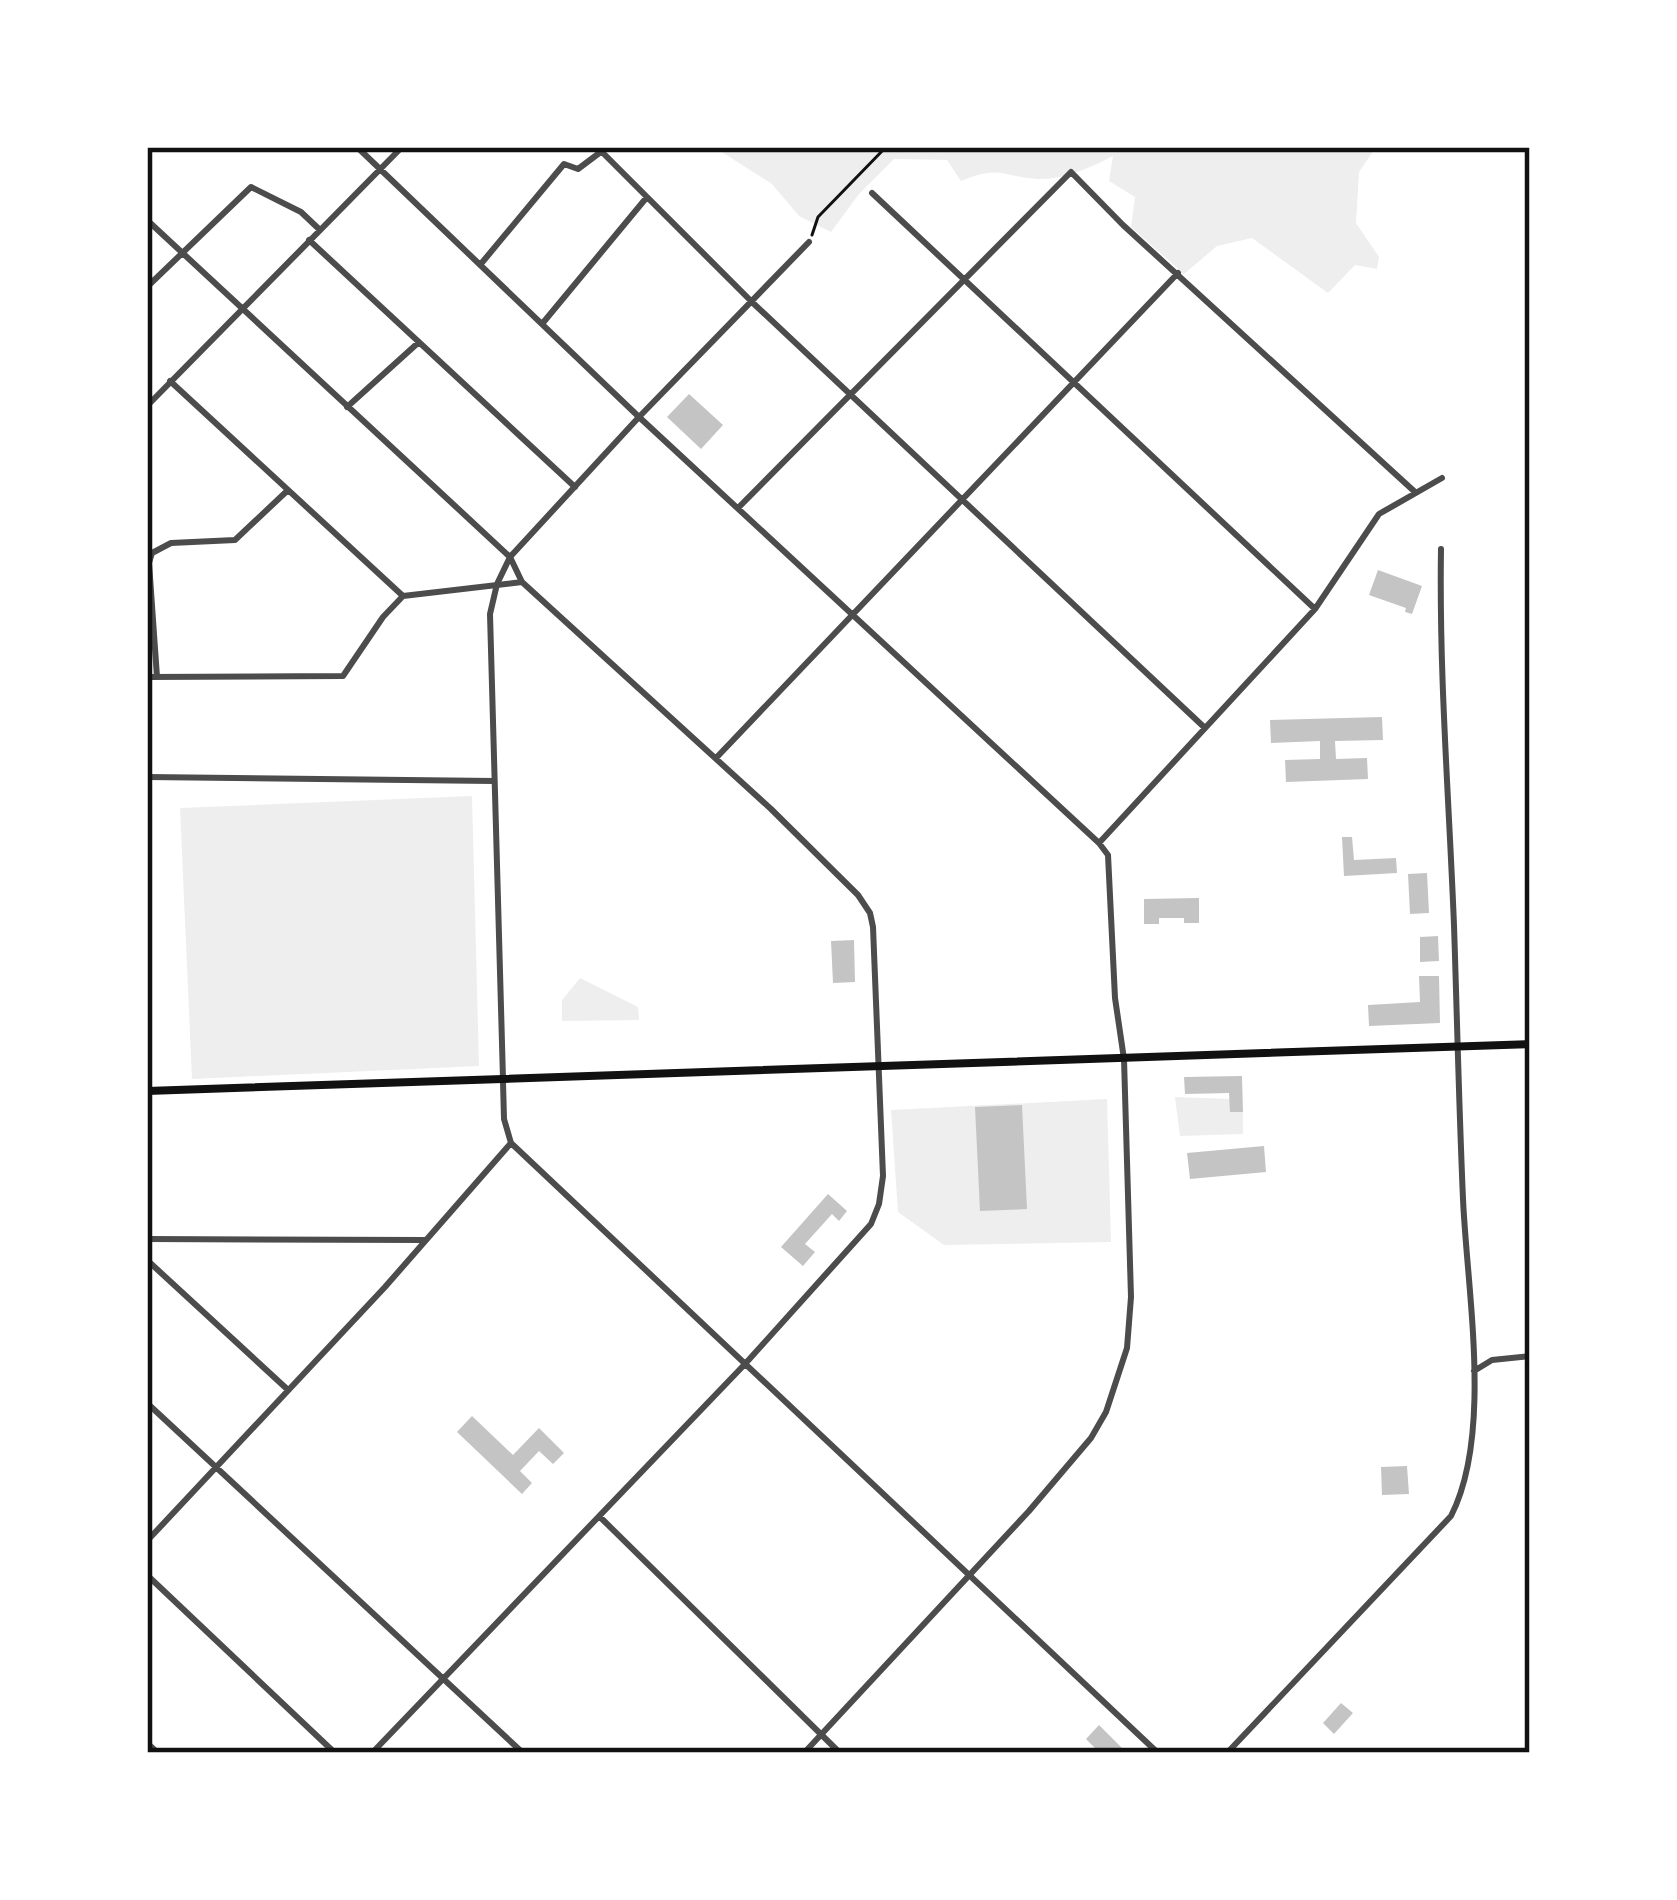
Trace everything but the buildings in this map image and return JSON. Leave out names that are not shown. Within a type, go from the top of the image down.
[{"type":"main road","points":[[147,1091],[1530,1044]]},
{"type":"street","points":[[357,147],[1108,854],[1115,998],[1124,1059],[1131,1297],[1119,1381],[1091,1438],[804,1753]]},
{"type":"street","points":[[147,406],[402,147]]},
{"type":"street","points":[[480,265],[564,164],[578,169],[599,149],[752,303],[1205,728]]},
{"type":"street","points":[[738,508],[1071,172],[1415,492]]},
{"type":"street","points":[[147,287],[251,187],[301,212],[320,230]]},
{"type":"street","points":[[872,193],[1316,609]]},
{"type":"street","points":[[542,324],[647,197]]},
{"type":"street","points":[[147,220],[510,556],[522,581],[716,758],[870,913],[883,1176],[871,1224],[745,1364],[372,1753]]},
{"type":"street","points":[[309,240],[575,487]]},
{"type":"street","points":[[809,242],[510,556],[497,584],[490,614],[503,1119],[511,1143],[1158,1753]]},
{"type":"street","points":[[716,758],[1178,273]]},
{"type":"street","points":[[346,407],[419,342]]},
{"type":"street","points":[[170,381],[403,596]]},
{"type":"street","points":[[1099,843],[1316,609],[1379,514],[1442,478]]},
{"type":"street","points":[[158,677],[148,564],[152,553],[171,543],[226,542],[243,536],[287,491]]},
{"type":"street","points":[[1227,1753],[1451,1516],[1465,1489],[1470,1463],[1474,1371],[1444,762],[1441,549]]},
{"type":"street","points":[[147,677],[343,676],[383,616],[403,596],[522,581]]},
{"type":"street","points":[[147,777],[494,781]]},
{"type":"street","points":[[147,1541],[511,1143]]},
{"type":"street","points":[[147,1239],[426,1240]]},
{"type":"street","points":[[147,1260],[287,1389]]},
{"type":"street","points":[[1474,1371],[1492,1360],[1530,1356]]},
{"type":"street","points":[[147,1402],[523,1753]]},
{"type":"street","points":[[600,1516],[840,1753]]},
{"type":"street","points":[[147,1575],[335,1753]]},
{"type":"street","points":[[147,1743],[158,1753]]},
{"type":"path","points":[[809,242],[818,217],[886,147]]},
{"type":"shaded area","points":[[714,147],[1376,147],[1359,172],[1356,223],[1379,257],[1377,269],[1355,265],[1328,293],[1252,238],[1217,246],[1184,274],[1131,227],[1135,197],[1109,181],[1113,156],[1057,178],[993,173],[961,181],[947,160],[894,159],[859,194],[831,232],[799,216],[772,184]]},
{"type":"shaded area","points":[[472,796],[479,1066],[192,1079],[180,808]]},
{"type":"shaded area","points":[[580,978],[638,1007],[639,1020],[562,1021],[562,1000]]},
{"type":"shaded area","points":[[1175,1097],[1230,1099],[1243,1112],[1243,1134],[1180,1136]]},
{"type":"shaded area","points":[[1107,1099],[1111,1242],[944,1245],[898,1212],[891,1110]]}]
